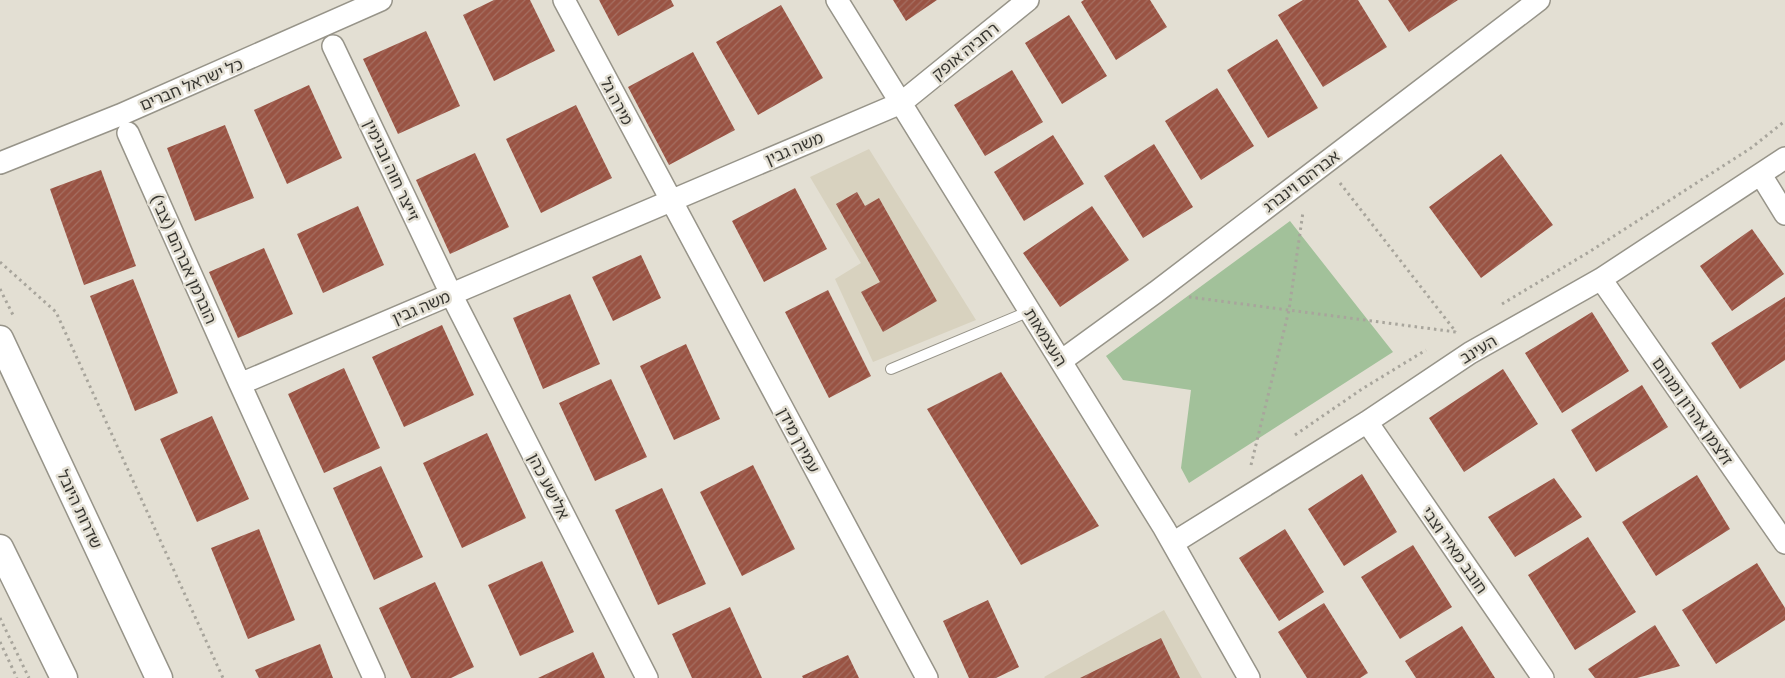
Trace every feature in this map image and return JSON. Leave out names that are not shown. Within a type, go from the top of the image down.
[{"type":"street","name":"כל ישראל חברים","points":[[0,163],[120,115],[381,0]]},
{"type":"street","name":"מירה גל","points":[[564,0],[671,201]]},
{"type":"street","name":"העצמאות","points":[[837,0],[1173,543],[1249,678]]},
{"type":"street","name":"רחביה אופק","points":[[901,103],[1028,0]]},
{"type":"street","name":"אברהם וינברג","points":[[1061,361],[1156,292],[1539,0]]},
{"type":"street","name":"זייצר חוה ובנימין","points":[[333,46],[450,294]]},
{"type":"street","name":"משה גבין","points":[[240,384],[901,103]]},
{"type":"street","name":"הוברמן אברהם (צבי)","points":[[128,134],[240,384]]},
{"type":"street","name":"העינב","points":[[1173,543],[1367,422],[1470,353],[1601,279],[1785,158]]},
{"type":"street","points":[[1761,175],[1785,214]]},
{"type":"street","name":"עמירן מידן","points":[[671,201],[927,678]]},
{"type":"street","name":"זלצמן אהרון ומנחם","points":[[1601,279],[1785,543]]},
{"type":"street","name":"אלישע כהן","points":[[450,294],[647,678]]},
{"type":"street","name":"שדרות היובל","points":[[0,339],[159,678]]},
{"type":"street","points":[[240,384],[374,678]]},
{"type":"street","name":"חובב מאיר וצבי","points":[[1367,422],[1543,678]]},
{"type":"street","points":[[0,548],[64,678]]},
{"type":"lane","points":[[891,369],[1030,311]]},
{"type":"path","points":[[1325,163],[1456,332],[1470,353]]},
{"type":"path","points":[[1251,466],[1289,310],[1308,176]]},
{"type":"path","points":[[0,262],[56,312],[223,678]]},
{"type":"path","points":[[1156,292],[1456,332]]},
{"type":"path","points":[[0,618],[29,678]]},
{"type":"path","points":[[0,642],[17,678]]},
{"type":"shaded area","points":[[869,149],[976,320],[873,362],[835,279],[861,263],[810,177]]},
{"type":"shaded area","points":[[1164,610],[1202,678],[1044,677]]},
{"type":"green space","points":[[1290,221],[1393,352],[1189,483],[1181,468],[1191,390],[1123,380],[1106,356]]},
{"type":"building","points":[[494,0],[530,0],[555,51],[494,81],[463,15]]},
{"type":"building","points":[[599,0],[671,0],[674,6],[618,36]]},
{"type":"building","points":[[893,0],[937,0],[906,21]]},
{"type":"building","points":[[1084,0],[1150,0],[1167,27],[1116,60],[1081,2]]},
{"type":"building","points":[[1303,0],[1358,0],[1387,47],[1323,87],[1278,15]]},
{"type":"building","points":[[1388,0],[1458,0],[1409,32]]},
{"type":"building","points":[[781,5],[823,78],[758,115],[716,42]]},
{"type":"building","points":[[1069,15],[1107,76],[1062,104],[1025,43]]},
{"type":"building","points":[[426,31],[460,106],[398,134],[363,59]]},
{"type":"building","points":[[1277,39],[1318,108],[1268,138],[1227,70]]},
{"type":"building","points":[[693,52],[735,130],[669,165],[628,87]]},
{"type":"building","points":[[1012,70],[1043,122],[985,156],[954,105]]},
{"type":"building","points":[[309,85],[342,158],[287,184],[254,110]]},
{"type":"building","points":[[1217,88],[1254,146],[1201,180],[1165,121]]},
{"type":"building","points":[[576,105],[612,178],[541,213],[506,139]]},
{"type":"building","points":[[225,125],[254,198],[195,221],[167,148]]},
{"type":"building","points":[[1053,135],[1084,184],[1024,221],[994,172]]},
{"type":"building","points":[[1154,144],[1193,207],[1143,238],[1104,176]]},
{"type":"building","points":[[475,153],[509,227],[450,254],[416,180]]},
{"type":"building","points":[[1501,154],[1553,225],[1481,278],[1429,207]]},
{"type":"building","points":[[101,170],[136,266],[84,285],[50,189]]},
{"type":"building","points":[[795,188],[827,249],[764,282],[732,221]]},
{"type":"building","points":[[857,192],[865,206],[879,198],[937,301],[883,332],[861,292],[880,282],[836,204]]},
{"type":"building","points":[[358,206],[384,265],[323,293],[297,234]]},
{"type":"building","points":[[1092,206],[1129,260],[1060,307],[1023,253]]},
{"type":"building","points":[[1752,229],[1784,274],[1732,311],[1700,266]]},
{"type":"building","points":[[264,248],[293,314],[238,338],[209,272]]},
{"type":"building","points":[[641,255],[661,298],[613,321],[592,277]]},
{"type":"building","points":[[133,279],[178,393],[135,411],[90,296]]},
{"type":"building","points":[[828,290],[871,376],[829,398],[785,312]]},
{"type":"building","points":[[570,294],[600,364],[543,389],[513,318]]},
{"type":"building","points":[[1785,297],[1785,360],[1740,389],[1711,343]]},
{"type":"building","points":[[1592,312],[1629,371],[1562,413],[1525,353]]},
{"type":"building","points":[[442,325],[474,395],[404,427],[372,357]]},
{"type":"building","points":[[686,344],[720,419],[674,440],[640,366]]},
{"type":"building","points":[[344,368],[380,448],[324,473],[288,394]]},
{"type":"building","points":[[1503,369],[1538,424],[1464,472],[1429,418]]},
{"type":"building","points":[[1001,372],[1099,526],[1021,565],[927,409]]},
{"type":"building","points":[[611,379],[647,457],[595,481],[559,403]]},
{"type":"building","points":[[1642,385],[1668,427],[1596,472],[1571,430]]},
{"type":"building","points":[[212,416],[249,499],[197,522],[160,439]]},
{"type":"building","points":[[487,433],[526,518],[462,548],[423,463]]},
{"type":"building","points":[[753,465],[795,549],[742,576],[700,492]]},
{"type":"building","points":[[381,466],[423,557],[374,580],[333,488]]},
{"type":"building","points":[[1362,474],[1397,532],[1344,566],[1308,509]]},
{"type":"building","points":[[1697,475],[1730,529],[1656,576],[1622,522]]},
{"type":"building","points":[[1554,478],[1582,517],[1515,557],[1488,517]]},
{"type":"building","points":[[662,488],[706,584],[658,605],[615,510]]},
{"type":"building","points":[[259,529],[295,620],[248,639],[211,548]]},
{"type":"building","points":[[1285,529],[1324,592],[1279,621],[1239,558]]},
{"type":"building","points":[[1588,537],[1636,612],[1575,650],[1528,575]]},
{"type":"building","points":[[1413,545],[1452,607],[1400,639],[1361,577]]},
{"type":"building","points":[[542,561],[574,632],[520,656],[488,585]]},
{"type":"building","points":[[1757,563],[1785,608],[1785,620],[1716,664],[1682,610]]},
{"type":"building","points":[[435,582],[474,667],[451,678],[411,678],[379,608]]},
{"type":"building","points":[[988,600],[1019,667],[996,678],[969,678],[943,621]]},
{"type":"building","points":[[1324,603],[1368,673],[1360,678],[1307,678],[1278,632]]},
{"type":"building","points":[[730,607],[762,678],[692,678],[672,634]]},
{"type":"building","points":[[1655,625],[1680,666],[1637,678],[1595,678],[1588,669]]},
{"type":"building","points":[[1462,626],[1495,678],[1416,678],[1405,661]]},
{"type":"building","points":[[1161,638],[1180,678],[1080,678]]},
{"type":"building","points":[[320,644],[333,678],[259,678],[255,670]]},
{"type":"building","points":[[593,652],[605,678],[538,678]]},
{"type":"building","points":[[848,655],[859,678],[803,678],[802,676]]}]
